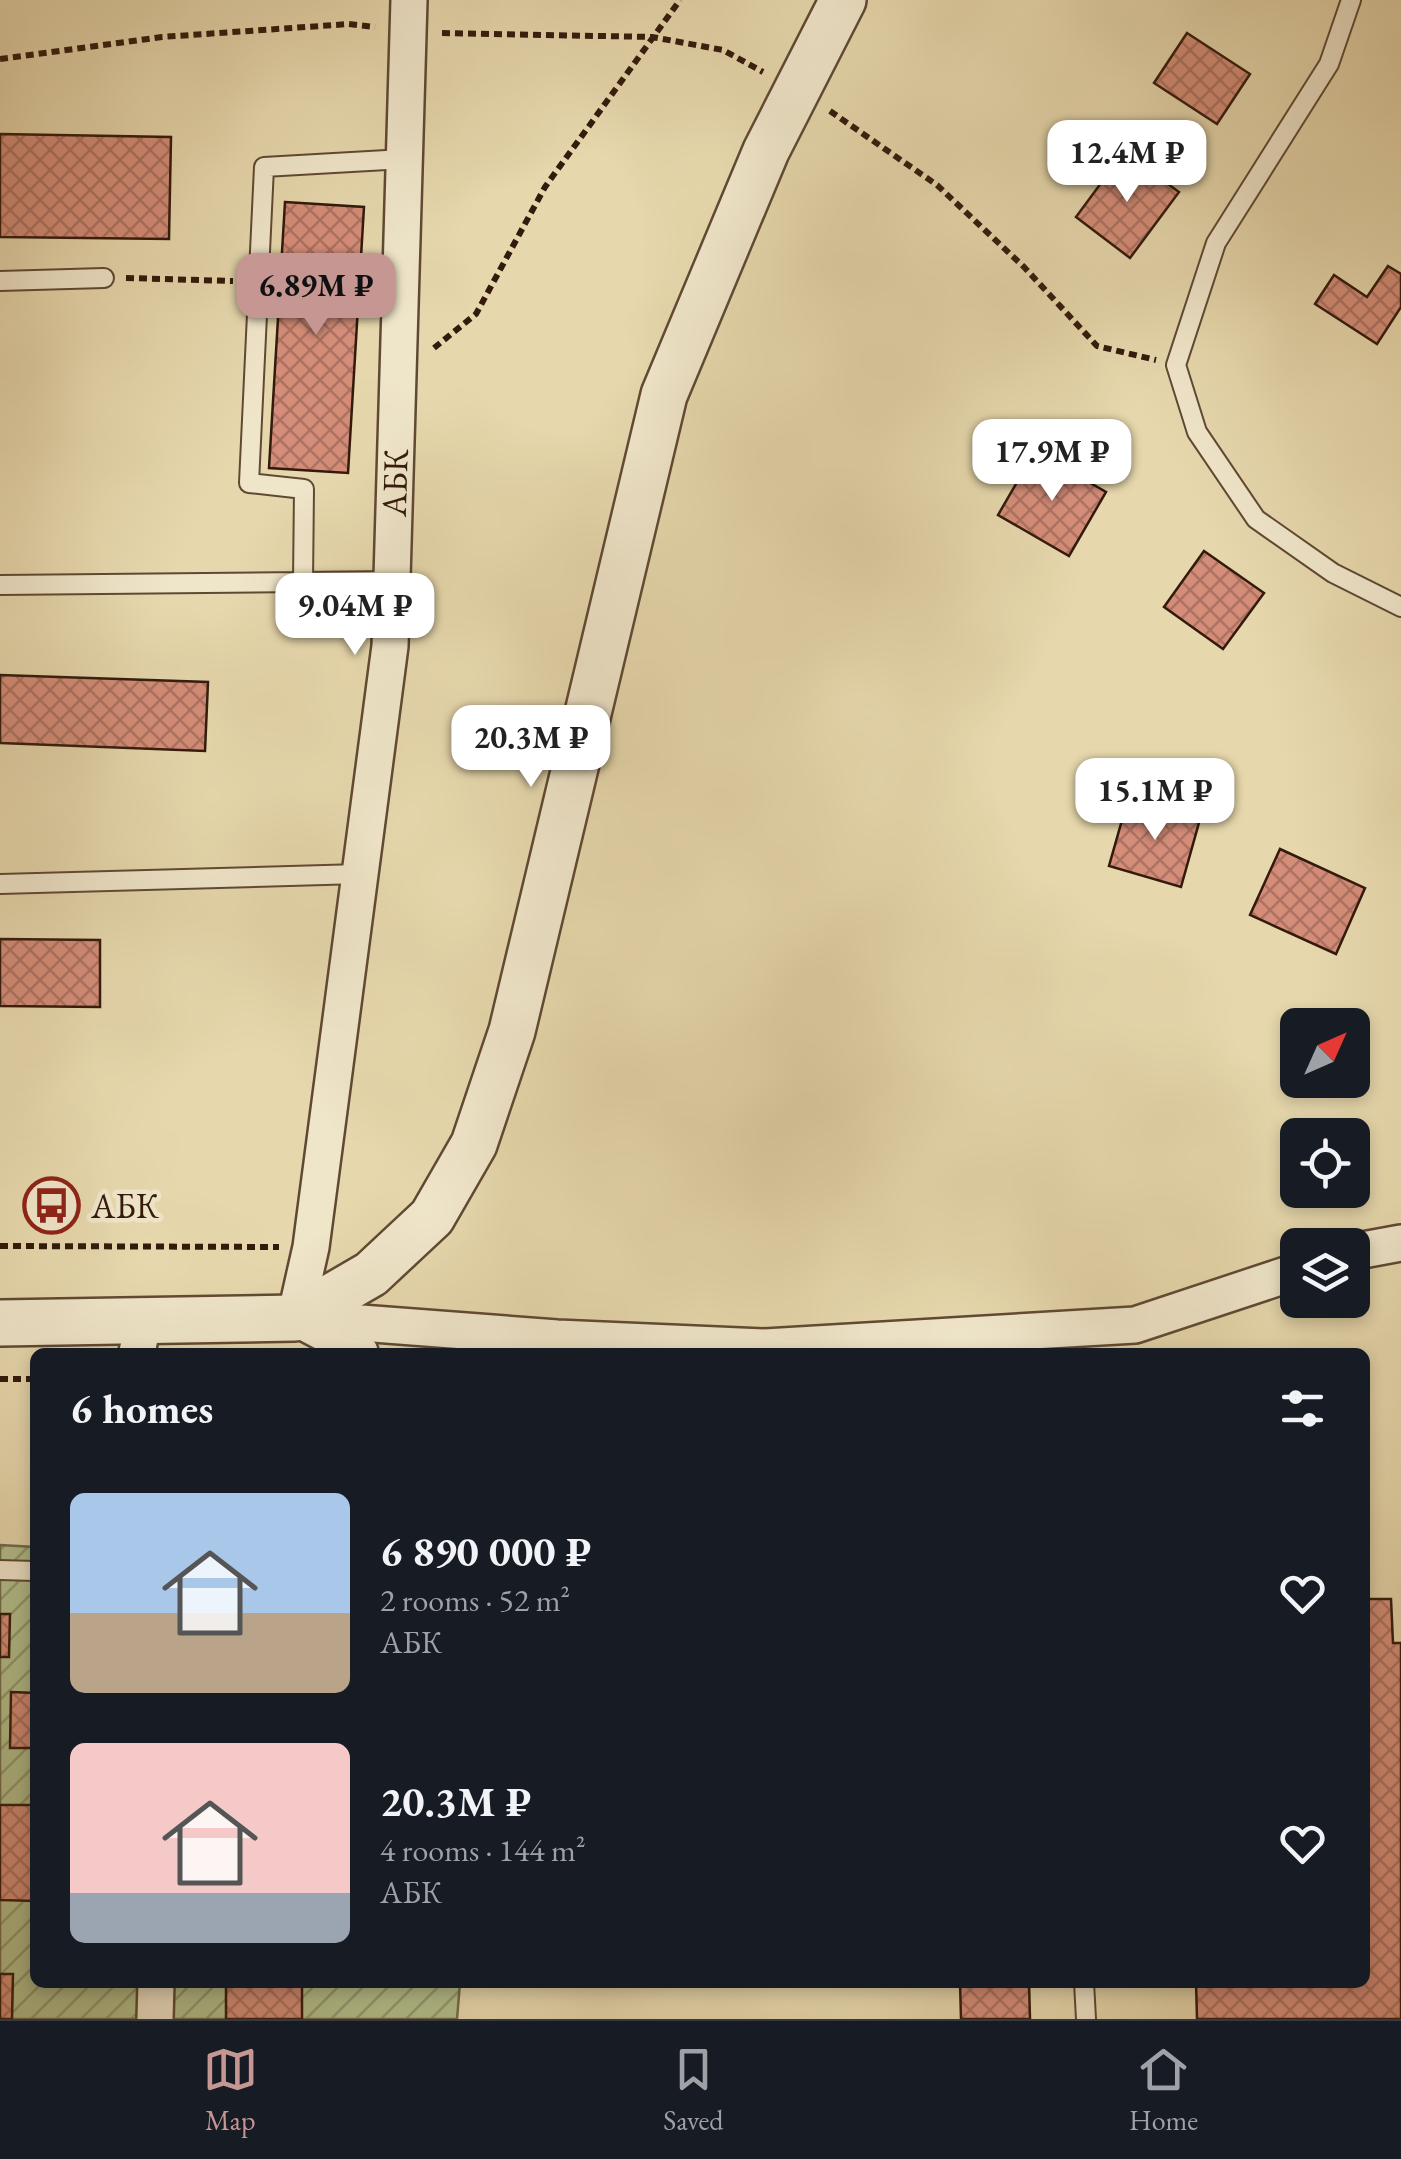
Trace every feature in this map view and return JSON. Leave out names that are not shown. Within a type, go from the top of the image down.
[{"type":"street","points":[[295,1318],[372,1274],[432,1216],[474,1144],[512,1031],[664,395],[766,150],[843,0]]},
{"type":"street","name":"АБК","points":[[295,1318],[311,1247],[390,646],[409,15]]},
{"type":"street","points":[[1370,1249],[1401,1243]]},
{"type":"street","points":[[0,1323],[140,1336],[295,1318],[557,1338],[853,1348],[1134,1325],[1280,1276]]},
{"type":"street","points":[[295,1318],[352,1348]]},
{"type":"street","points":[[155,2019],[156,1988]]},
{"type":"lane","points":[[1352,0],[1329,64],[1216,243],[1176,364],[1197,432],[1256,518],[1333,573],[1401,607]]},
{"type":"lane","points":[[303,582],[304,489],[248,483],[264,167],[404,158]]},
{"type":"lane","points":[[0,281],[104,278]]},
{"type":"lane","points":[[0,585],[392,582]]},
{"type":"lane","points":[[0,884],[360,874]]},
{"type":"lane","points":[[0,1570],[30,1571]]},
{"type":"lane","points":[[1084,1988],[1086,2019]]},
{"type":"path","points":[[398,377],[476,314],[545,186],[680,0]]},
{"type":"path","points":[[0,59],[162,37],[350,24],[409,15],[478,36],[581,33],[652,37],[723,50],[844,119],[937,186],[1024,266],[1098,346],[1176,364]]},
{"type":"path","points":[[104,278],[258,281]]},
{"type":"path","points":[[0,1246],[311,1247]]},
{"type":"path","points":[[0,1379],[30,1379]]},
{"type":"green space","points":[[0,1545],[30,1547],[30,1988],[460,1988],[457,2019],[0,2019]]},
{"type":"building","points":[[1187,33],[1250,74],[1217,124],[1154,83]]},
{"type":"building","points":[[0,134],[171,137],[169,239],[0,237]]},
{"type":"building","points":[[1124,152],[1179,192],[1130,258],[1076,217]]},
{"type":"building","points":[[285,202],[364,207],[348,473],[269,468]]},
{"type":"building","points":[[1388,266],[1401,274],[1401,307],[1377,344],[1315,304],[1334,275],[1367,297]]},
{"type":"building","points":[[1035,451],[1106,492],[1069,556],[998,515]]},
{"type":"building","points":[[1204,551],[1264,593],[1223,649],[1164,607]]},
{"type":"building","points":[[0,675],[208,682],[205,751],[0,743]]},
{"type":"building","points":[[1128,799],[1200,819],[1181,887],[1109,866]]},
{"type":"building","points":[[1280,849],[1365,888],[1336,954],[1250,915]]},
{"type":"building","points":[[0,939],[100,940],[100,1007],[0,1006]]},
{"type":"building","points":[[1370,1599],[1391,1599],[1393,1643],[1401,1643],[1401,2019],[1197,2019],[1196,1988],[1370,1988]]},
{"type":"building","points":[[0,1614],[10,1614],[9,1657],[0,1657]]},
{"type":"building","points":[[11,1692],[30,1693],[30,1748],[10,1748]]},
{"type":"building","points":[[0,1805],[30,1805],[30,1901],[0,1900]]},
{"type":"building","points":[[0,1974],[13,1974],[12,2019],[0,2019]]},
{"type":"building","points":[[226,1988],[302,1988],[302,2019],[226,2019]]},
{"type":"building","points":[[960,1988],[1029,1988],[1030,2019],[961,2019]]},
{"type":"place","name":"АБК","points":[[52,1206]]}]
